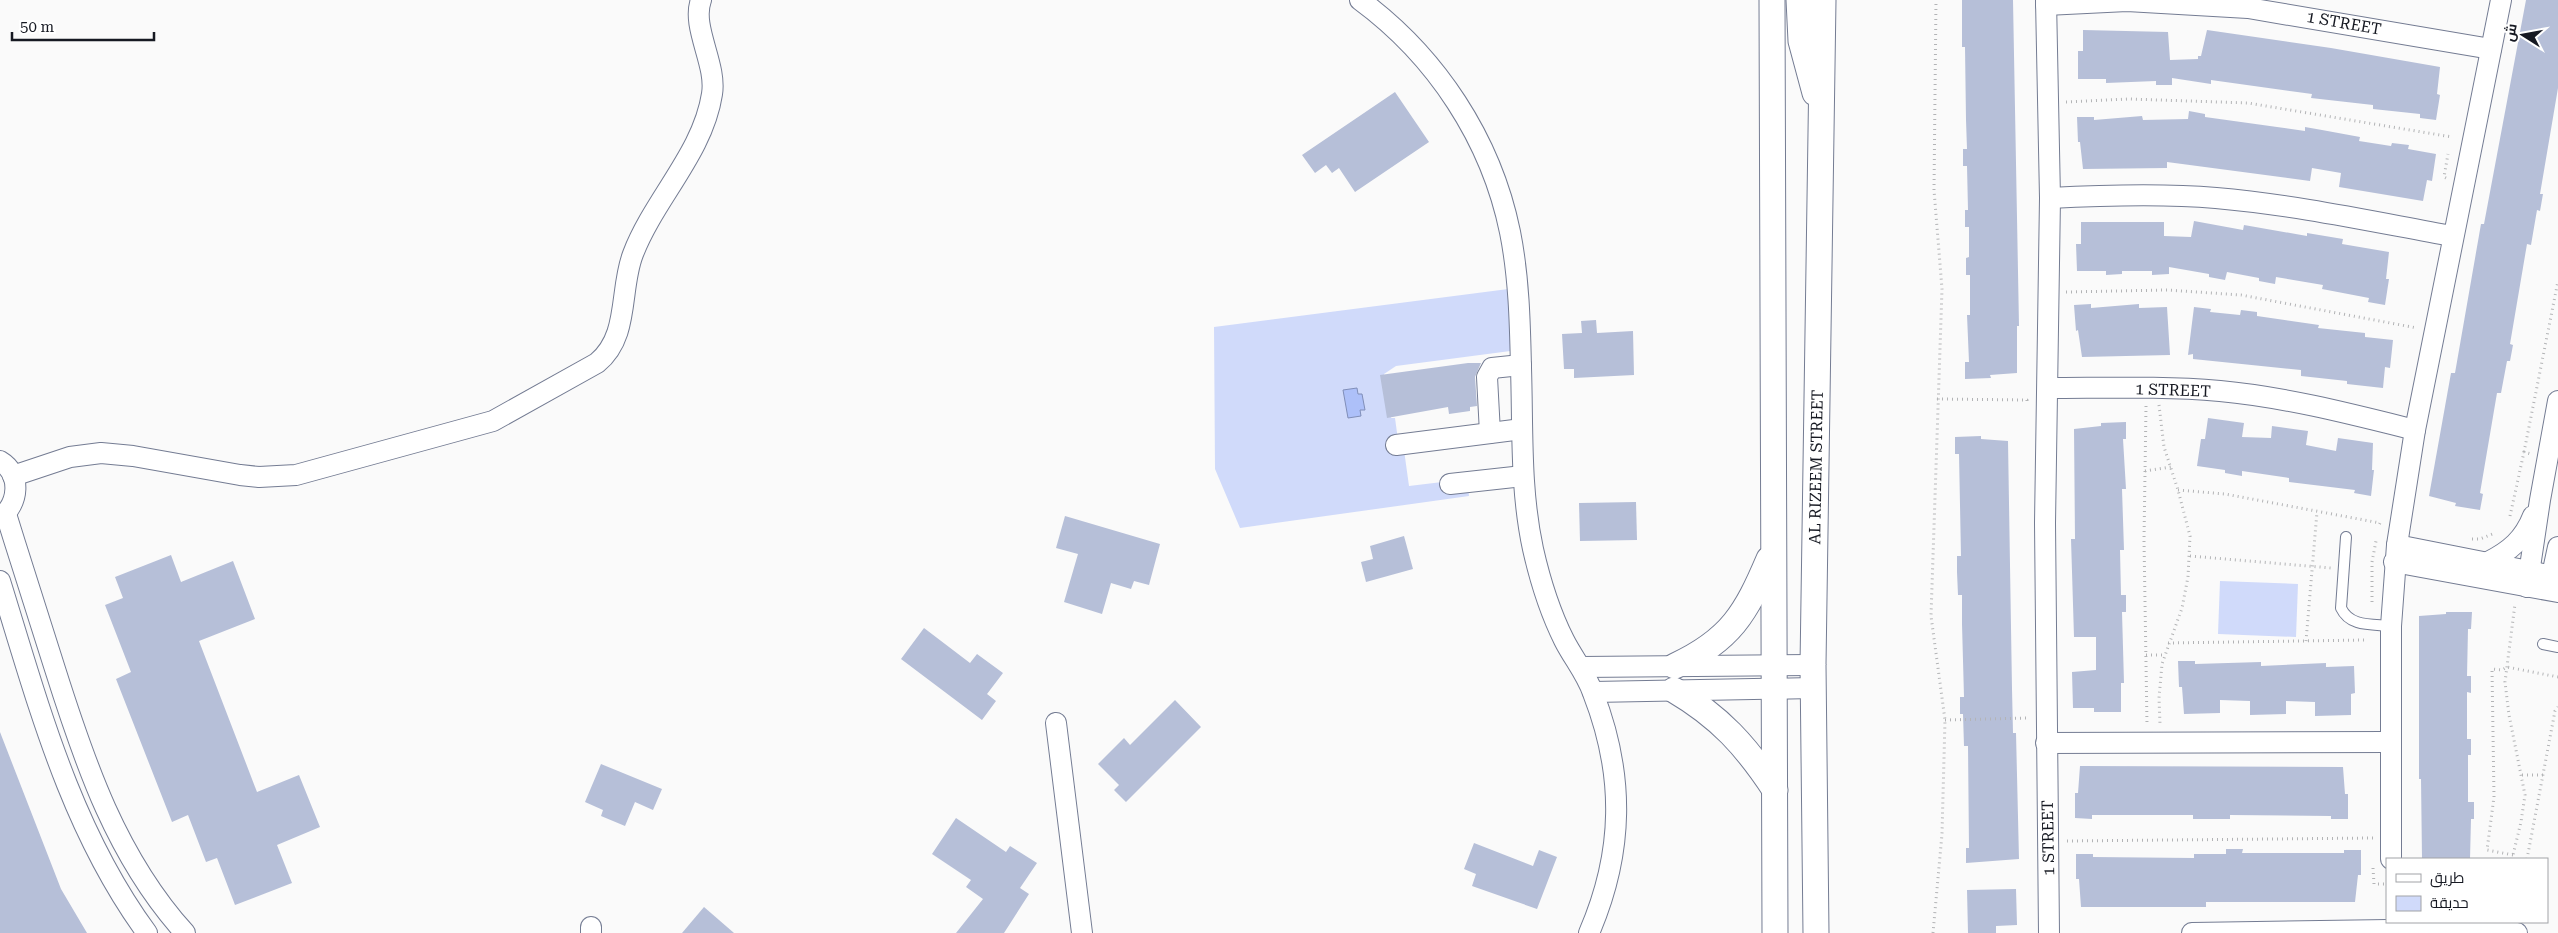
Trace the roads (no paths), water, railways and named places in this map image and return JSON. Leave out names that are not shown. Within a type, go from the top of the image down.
[{"type":"street","points":[[13,476],[70,457],[101,453],[133,456],[240,475],[259,477],[296,475],[493,421],[597,363],[610,351],[618,336],[625,286],[633,254],[693,145],[710,105],[713,78],[701,24],[701,0]]},
{"type":"street","points":[[1360,0],[1397,30],[1436,73],[1468,121],[1482,147],[1502,202],[1510,232],[1515,263],[1521,365],[1523,476],[1530,532],[1542,583],[1564,641],[1581,667],[1593,692],[1613,766],[1617,821],[1609,875],[1589,933]]},
{"type":"street","points":[[1772,0],[1775,933]]},
{"type":"street","points":[[1799,0],[1804,60],[1822,109]]},
{"type":"street","name":"AL RIZEEM STREET","points":[[1816,933],[1813,676],[1822,0]]},
{"type":"street","points":[[2391,858],[2389,742],[2382,625],[2396,553],[2415,430],[2452,236],[2501,0]]},
{"type":"street","name":"1 STREET","points":[[2049,933],[2045,522],[2050,198],[2046,3],[2151,2],[2248,8],[2491,49]]},
{"type":"street","points":[[2050,198],[2160,195],[2216,198],[2271,204],[2452,236]]},
{"type":"street","points":[[1490,433],[1487,377],[1489,370],[1492,368],[1521,365]]},
{"type":"street","name":"1 STREET","points":[[2048,388],[2152,388],[2222,392],[2286,402],[2415,430]]},
{"type":"street","points":[[2528,579],[2558,401]]},
{"type":"street","points":[[1396,445],[1522,429]]},
{"type":"street","points":[[0,460],[13,476],[15,484],[14,500],[3,516],[76,736],[98,795],[143,878],[184,933]]},
{"type":"street","points":[[1450,484],[1523,476]]},
{"type":"street","points":[[2488,562],[2506,552],[2522,538],[2540,500]]},
{"type":"street","points":[[2396,553],[2554,584],[2558,547]]},
{"type":"street","points":[[1593,692],[1675,678],[1735,624],[1760,583],[1773,550]]},
{"type":"street","points":[[2396,553],[2488,562],[2528,579]]},
{"type":"street","points":[[0,581],[47,732],[75,808],[113,882],[147,933]]},
{"type":"street","points":[[1581,667],[1675,678],[1813,676]]},
{"type":"street","points":[[1675,678],[1701,706],[1728,728],[1744,746],[1775,790]]},
{"type":"street","points":[[1056,723],[1082,933]]},
{"type":"street","points":[[2046,743],[2389,742]]},
{"type":"street","points":[[2192,933],[2392,926],[2517,933]]},
{"type":"lane","points":[[2346,537],[2341,608],[2345,616],[2353,622],[2382,625]]},
{"type":"lane","points":[[2543,644],[2558,647]]},
{"type":"water","points":[[1357,388],[1358,394],[1362,394],[1365,410],[1360,410],[1361,416],[1348,418],[1343,390]]}]
